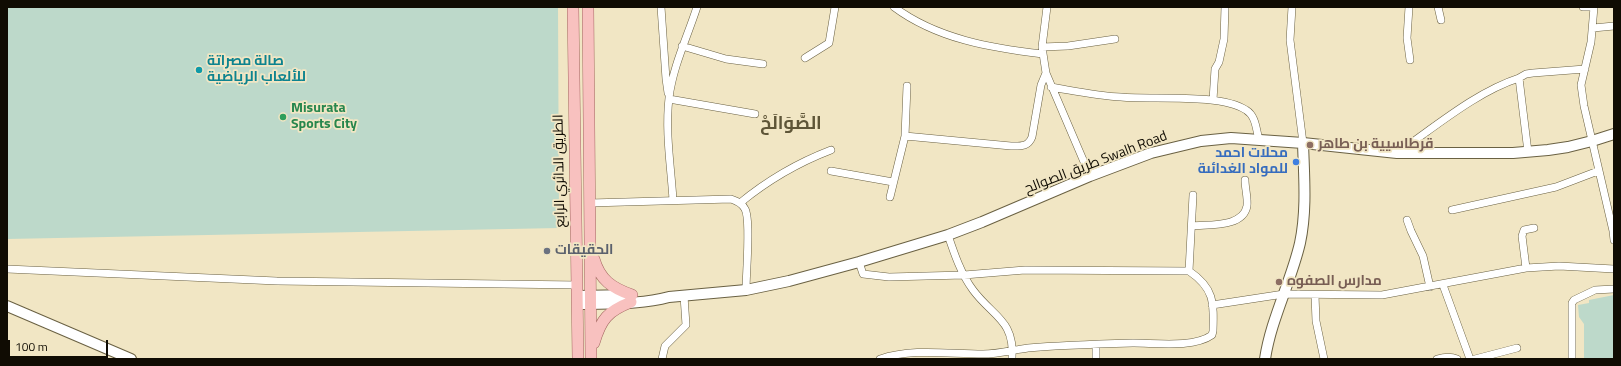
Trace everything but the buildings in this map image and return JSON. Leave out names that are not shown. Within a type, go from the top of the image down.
[{"type":"main road","name":"الطريق الدائري الرابع","points":[[573,7],[578,359]]},
{"type":"main road","points":[[588,7],[592,359]]},
{"type":"main road","points":[[591,249],[595,264],[602,278],[631,299],[610,312],[603,320],[594,345],[592,359]]},
{"type":"street","points":[[662,7],[666,79],[669,99],[669,136],[673,200]]},
{"type":"street","points":[[669,99],[677,62],[697,7]]},
{"type":"street","points":[[805,58],[830,41],[835,7]]},
{"type":"street","points":[[894,7],[912,19],[951,37],[994,47],[1043,51],[1115,39]]},
{"type":"street","points":[[1047,7],[1043,51],[1046,73],[1090,176]]},
{"type":"street","points":[[1213,100],[1215,69],[1219,62],[1224,39],[1225,7]]},
{"type":"street","points":[[1265,359],[1272,330],[1300,244],[1303,225],[1304,206],[1302,143],[1290,40],[1292,7]]},
{"type":"street","points":[[1409,7],[1407,38],[1410,60]]},
{"type":"street","points":[[1438,7],[1441,20]]},
{"type":"street","points":[[1583,7],[1594,7],[1592,42],[1580,85],[1614,240]]},
{"type":"street","points":[[1593,28],[1614,26]]},
{"type":"street","points":[[682,46],[726,59],[763,64]]},
{"type":"street","points":[[1397,153],[1476,98],[1501,84],[1526,74],[1585,69]]},
{"type":"street","points":[[905,136],[1011,146],[1028,144],[1032,137],[1041,85],[1046,73]]},
{"type":"street","points":[[1519,78],[1528,152]]},
{"type":"street","points":[[890,197],[905,136],[907,86]]},
{"type":"street","points":[[1052,87],[1100,96],[1122,98],[1213,100],[1241,107],[1250,114],[1254,121],[1259,140]]},
{"type":"street","points":[[669,99],[755,114]]},
{"type":"street","name":"طريق الصوالح Swalh Road","points":[[578,295],[591,300],[660,300],[669,297],[746,290],[789,281],[859,262],[948,235],[1041,199],[1090,176],[1151,153],[1175,146],[1201,141],[1231,138],[1302,143],[1397,153],[1528,152],[1548,150],[1592,141],[1614,134]]},
{"type":"street","points":[[740,203],[765,183],[787,170],[806,160],[831,150]]},
{"type":"street","points":[[831,171],[893,182]]},
{"type":"street","points":[[1452,210],[1556,187],[1598,171]]},
{"type":"street","points":[[1192,226],[1228,223],[1239,218],[1247,206],[1245,180]]},
{"type":"street","points":[[1189,271],[1193,195]]},
{"type":"street","points":[[590,203],[731,199],[740,203],[746,210],[748,217],[746,290]]},
{"type":"street","points":[[1407,220],[1423,256],[1430,287]]},
{"type":"street","points":[[1526,268],[1522,236],[1524,230],[1534,228]]},
{"type":"street","points":[[948,235],[964,275],[973,291],[1006,326],[1012,341],[1012,359]]},
{"type":"street","points":[[859,262],[863,274],[889,277],[964,275],[1025,270],[1189,271],[1204,282],[1209,290],[1212,305],[1212,335],[1207,338],[1185,343],[1096,345],[1013,350],[985,354],[913,352],[892,355],[880,359]]},
{"type":"street","points":[[1212,305],[1284,294],[1382,295],[1443,285],[1526,268],[1559,266],[1614,269]]},
{"type":"street","points":[[7,270],[578,295]]},
{"type":"street","points":[[1443,285],[1470,359]]},
{"type":"street","points":[[1572,359],[1572,303],[1574,300],[1595,290],[1614,289]]},
{"type":"street","points":[[1315,295],[1316,321],[1324,359]]},
{"type":"street","points":[[662,359],[665,346],[686,325],[684,296]]},
{"type":"street","points":[[7,306],[131,359]]},
{"type":"street","points":[[1096,345],[1096,359]]},
{"type":"street","points":[[1475,359],[1517,348]]},
{"type":"street","points":[[1437,359],[1446,357],[1457,359]]},
{"type":"green space","name":"Misurata Sports City","points":[[7,7],[558,7],[559,228],[7,239]]},
{"type":"green space","points":[[1614,295],[1614,359],[1584,359],[1584,324],[1579,317],[1578,305],[1589,303],[1589,300]]},
{"type":"place","name":"صالة مصراتة للألعاب الرياضية","points":[[199,70]]},
{"type":"place","name":"Misurata Sports City","points":[[283,117]]},
{"type":"place","name":"قرطاسيية بن طاهر","points":[[1310,145]]},
{"type":"place","name":"محلات احمد للمواد الغدائىة","points":[[1296,162]]},
{"type":"place","name":"الحقيقات","points":[[547,251]]},
{"type":"place","name":"مدارس الصفوه","points":[[1279,282]]},
{"type":"district","name":"الصَّوَالَحْ","points":[[791,125]]}]
